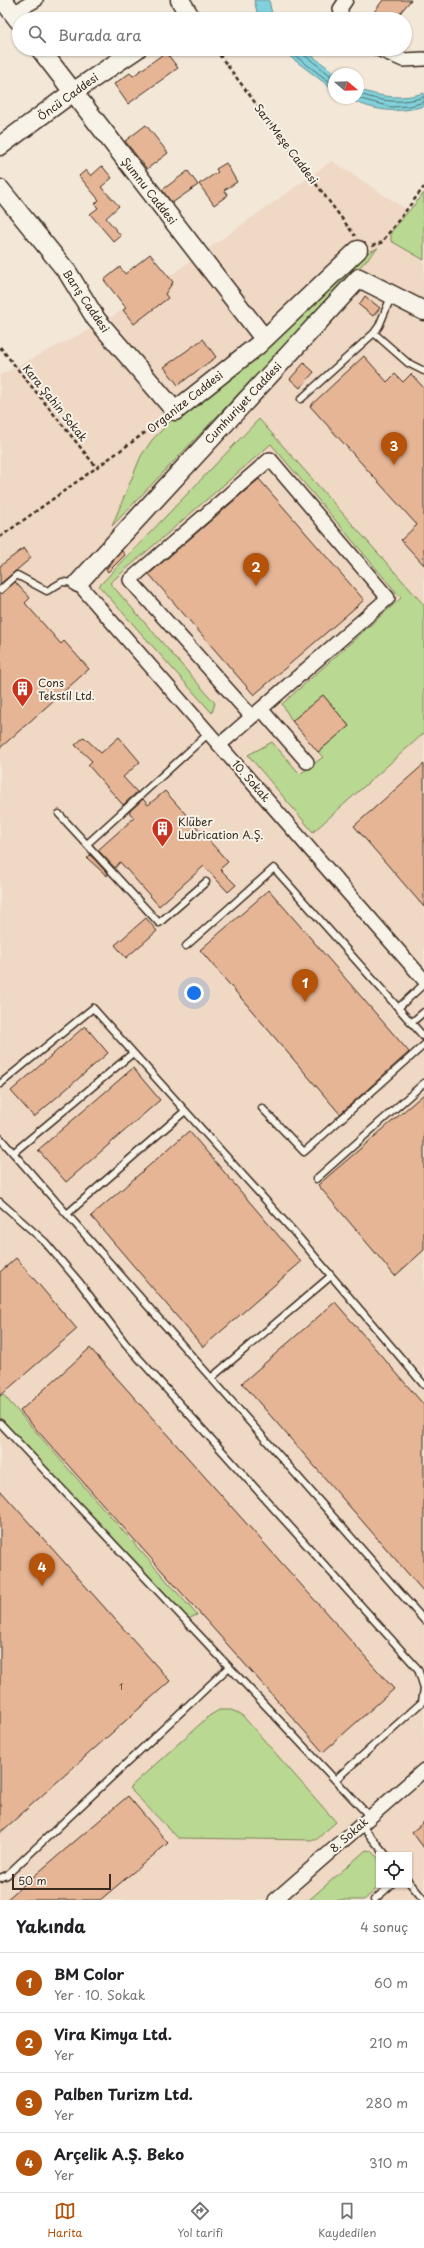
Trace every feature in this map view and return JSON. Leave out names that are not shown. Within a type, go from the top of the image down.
[{"type":"street","points":[[12,11],[36,0]]},
{"type":"street","points":[[341,12],[340,9],[346,0]]},
{"type":"street","name":"Şumnu Caddesi","points":[[45,56],[259,332]]},
{"type":"street","name":"Öncü Caddesi","points":[[0,146],[73,92],[127,56]]},
{"type":"street","points":[[394,56],[403,60],[424,59]]},
{"type":"street","name":"Barış Caddesi","points":[[0,189],[68,273],[96,319],[176,411]]},
{"type":"street","name":"Organize Caddesi","points":[[176,411],[258,345],[361,245]]},
{"type":"street","name":"Cumhuriyet Caddesi","points":[[78,583],[360,278],[424,311]]},
{"type":"street","points":[[219,745],[256,713],[388,598],[270,459],[130,580],[256,713],[307,762]]},
{"type":"street","name":"10. Sokak","points":[[78,583],[424,980]]},
{"type":"street","name":"8. Sokak","points":[[275,1900],[424,1770]]},
{"type":"lane","points":[[301,399],[374,333],[379,326],[392,294]]},
{"type":"lane","points":[[374,333],[408,363],[424,371]]},
{"type":"lane","points":[[0,590],[17,575],[47,591],[62,582],[78,583]]},
{"type":"lane","points":[[87,844],[209,733]]},
{"type":"lane","points":[[60,814],[159,923],[206,882]]},
{"type":"lane","points":[[186,946],[274,868],[424,1037]]},
{"type":"lane","points":[[398,1008],[424,984]]},
{"type":"lane","points":[[0,1084],[93,1008],[332,1276],[424,1385]]},
{"type":"lane","points":[[411,1023],[424,1012]]},
{"type":"lane","points":[[262,1108],[304,1152],[424,1045]]},
{"type":"lane","points":[[13,1153],[132,1052]]},
{"type":"lane","points":[[316,1179],[424,1084]]},
{"type":"lane","points":[[67,1214],[185,1111]]},
{"type":"lane","points":[[0,1138],[424,1620]]},
{"type":"lane","points":[[0,1202],[44,1242],[80,1283],[125,1343],[418,1669],[424,1688],[422,1702],[336,1780]]},
{"type":"lane","points":[[211,1378],[332,1276]]},
{"type":"lane","points":[[0,1423],[336,1780],[366,1821],[384,1852]]},
{"type":"lane","points":[[0,1878],[7,1875],[229,1667]]},
{"type":"lane","points":[[412,1886],[424,1900]]},
{"type":"lane","points":[[374,1900],[388,1888]]},
{"type":"path","name":"Sarı Meşe Caddesi","points":[[220,56],[361,245]]},
{"type":"path","points":[[361,245],[381,243],[424,187]]},
{"type":"path","name":"Kara Şahin Sokak","points":[[0,347],[97,468]]},
{"type":"path","name":"Organize Caddesi","points":[[0,538],[176,411]]},
{"type":"shaded area","points":[[332,161],[424,221],[424,1900],[0,1900],[0,375],[106,321]]},
{"type":"green space","points":[[424,193],[424,260],[391,241],[391,232]]},
{"type":"green space","points":[[378,248],[112,526],[141,456],[152,440],[172,420],[259,353],[354,259]]},
{"type":"green space","points":[[259,419],[424,605],[424,733],[313,832],[248,755],[272,742],[300,774],[323,757],[318,752],[349,726],[323,695],[292,721],[282,704],[401,598],[271,444],[110,583],[215,703],[212,713],[99,586]]},
{"type":"green space","points":[[0,1391],[197,1615],[185,1620],[175,1614],[0,1417]]},
{"type":"green space","points":[[219,1710],[231,1710],[241,1714],[336,1822],[316,1840],[178,1838],[129,1788],[209,1716]]},
{"type":"green space","points":[[366,1850],[372,1851],[376,1856],[376,1888],[378,1888],[364,1900],[309,1900]]},
{"type":"water","points":[[254,0],[269,0],[272,12],[257,12]]},
{"type":"water","points":[[289,56],[312,56],[328,68],[328,85]]},
{"type":"water","points":[[364,91],[391,97],[424,93],[424,106],[405,110],[385,110],[362,104],[364,104]]},
{"type":"building","points":[[383,0],[411,0],[401,12],[374,12]]},
{"type":"building","points":[[160,56],[169,56],[178,68],[128,104],[114,84],[130,73],[133,76]]},
{"type":"building","points":[[146,125],[168,153],[147,169],[125,141]]},
{"type":"building","points":[[226,163],[237,182],[224,190],[228,195],[214,205],[199,184],[218,172],[216,169]]},
{"type":"building","points":[[102,166],[112,178],[101,187],[119,206],[106,218],[121,236],[114,242],[90,214],[98,208],[95,204],[99,200],[79,176],[86,170],[91,176]]},
{"type":"building","points":[[188,171],[198,185],[172,203],[162,190]]},
{"type":"building","points":[[150,254],[173,282],[165,294],[168,298],[134,324],[123,310],[126,308],[104,280],[120,267],[125,274]]},
{"type":"building","points":[[365,296],[380,308],[373,316],[359,305]]},
{"type":"building","points":[[203,339],[216,357],[178,385],[164,367]]},
{"type":"building","points":[[364,356],[387,382],[395,374],[403,382],[411,374],[424,388],[424,565],[401,540],[417,525],[310,406]]},
{"type":"building","points":[[304,363],[314,372],[300,388],[290,379]]},
{"type":"building","points":[[259,479],[364,600],[254,695],[149,574]]},
{"type":"building","points":[[24,548],[31,558],[0,584],[0,566]]},
{"type":"building","points":[[122,551],[125,555],[108,572],[106,569]]},
{"type":"building","name":"Cons Tekstil Ltd.","points":[[15,582],[30,598],[25,603],[61,644],[64,641],[89,669],[0,748],[0,594]]},
{"type":"building","points":[[323,695],[349,726],[318,752],[292,721]]},
{"type":"building","points":[[84,737],[101,753],[119,737],[140,762],[123,777],[137,792],[123,805],[88,765],[92,761],[75,745]]},
{"type":"building","points":[[424,764],[424,907],[354,826]]},
{"type":"building","name":"Klüber Lubrication A.Ş.","points":[[165,791],[228,862],[220,869],[236,885],[228,892],[204,866],[159,906],[120,862],[115,868],[98,850],[134,818],[129,812],[143,799],[148,805]]},
{"type":"building","points":[[90,855],[108,874],[107,876],[87,858]]},
{"type":"building","points":[[269,890],[409,1052],[340,1114],[200,950]]},
{"type":"building","points":[[146,918],[157,931],[126,958],[115,945]]},
{"type":"building","points":[[85,1026],[108,1053],[34,1117],[11,1091]]},
{"type":"building","points":[[133,1068],[160,1100],[66,1182],[38,1150]]},
{"type":"building","points":[[424,1094],[424,1250],[395,1276],[318,1185]]},
{"type":"building","points":[[189,1131],[301,1262],[203,1347],[91,1216]]},
{"type":"building","points":[[16,1258],[77,1329],[0,1396],[0,1272]]},
{"type":"building","points":[[335,1302],[424,1405],[424,1592],[242,1383]]},
{"type":"building","points":[[90,1348],[394,1689],[323,1752],[20,1411]]},
{"type":"building","points":[[0,1490],[170,1681],[0,1833]]},
{"type":"building","points":[[128,1796],[168,1843],[100,1900],[6,1900]]},
{"type":"building","points":[[424,1822],[424,1848],[412,1832]]},
{"type":"place","name":"Palben Turizm Ltd.","points":[[394,465]]},
{"type":"place","name":"Vira Kimya Ltd.","points":[[256,586]]},
{"type":"place","name":"Cons Tekstil Ltd.","points":[[22,708]]},
{"type":"place","name":"Klüber Lubrication A.Ş.","points":[[162,848]]},
{"type":"place","name":"BM Color","points":[[305,1002]]},
{"type":"place","name":"Arçelik A.Ş. Beko","points":[[42,1586]]}]
